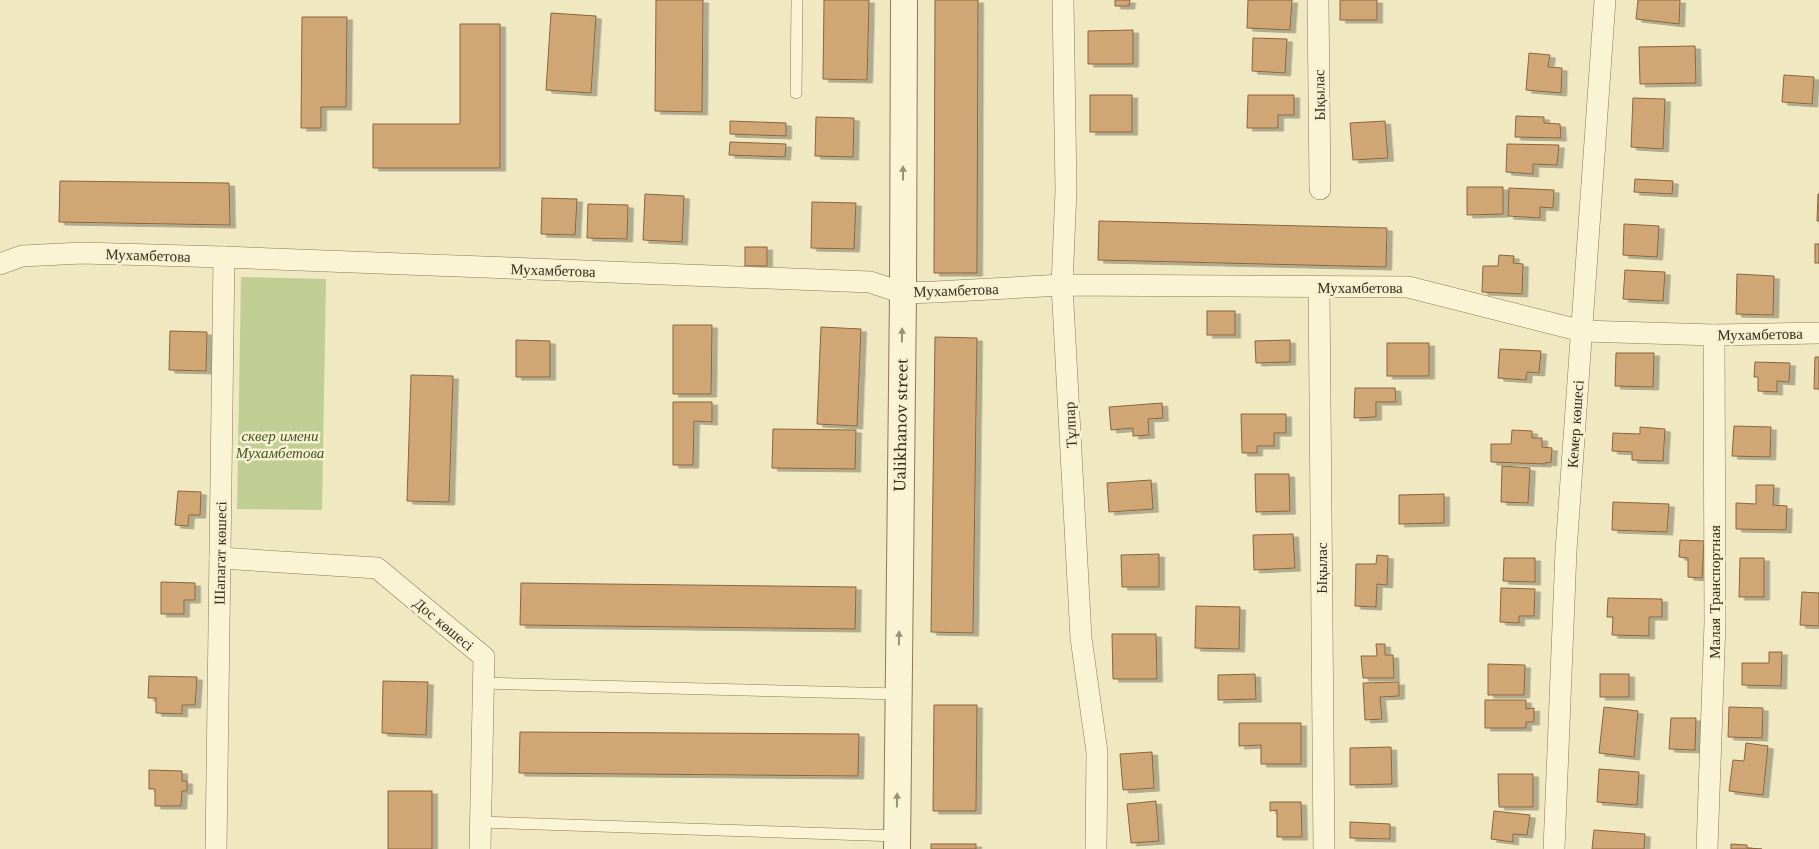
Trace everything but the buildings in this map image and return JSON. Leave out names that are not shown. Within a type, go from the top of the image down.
[{"type":"street","name":"Ualikhanov street","points":[[897,842],[904,0]]},
{"type":"street","name":"Тұлпар","points":[[1063,0],[1066,190],[1062,285],[1082,638],[1097,752],[1096,849]]},
{"type":"street","name":"Ықылас","points":[[1318,0],[1320,189]]},
{"type":"street","name":"Кемер көшесі","points":[[1554,849],[1566,551],[1605,0]]},
{"type":"street","name":"Мухамбетова","points":[[0,264],[22,256],[82,253],[224,257],[870,282],[903,292],[1062,285],[1408,286],[1582,331],[1714,335],[1819,333]]},
{"type":"street","name":"Шапагат көшесі","points":[[216,849],[224,257]]},
{"type":"street","name":"Ықылас","points":[[1319,287],[1324,849]]},
{"type":"street","name":"Малая Транспортная","points":[[1707,849],[1715,623],[1714,335]]},
{"type":"street","name":"Дос көшесі","points":[[220,558],[377,568],[484,657],[480,849]]},
{"type":"lane","points":[[796,93],[797,0]]},
{"type":"lane","points":[[483,683],[898,694]]},
{"type":"lane","points":[[480,822],[897,842]]},
{"type":"green space","name":"сквер имени Мухамбетова","points":[[241,277],[326,279],[322,510],[237,509]]}]
